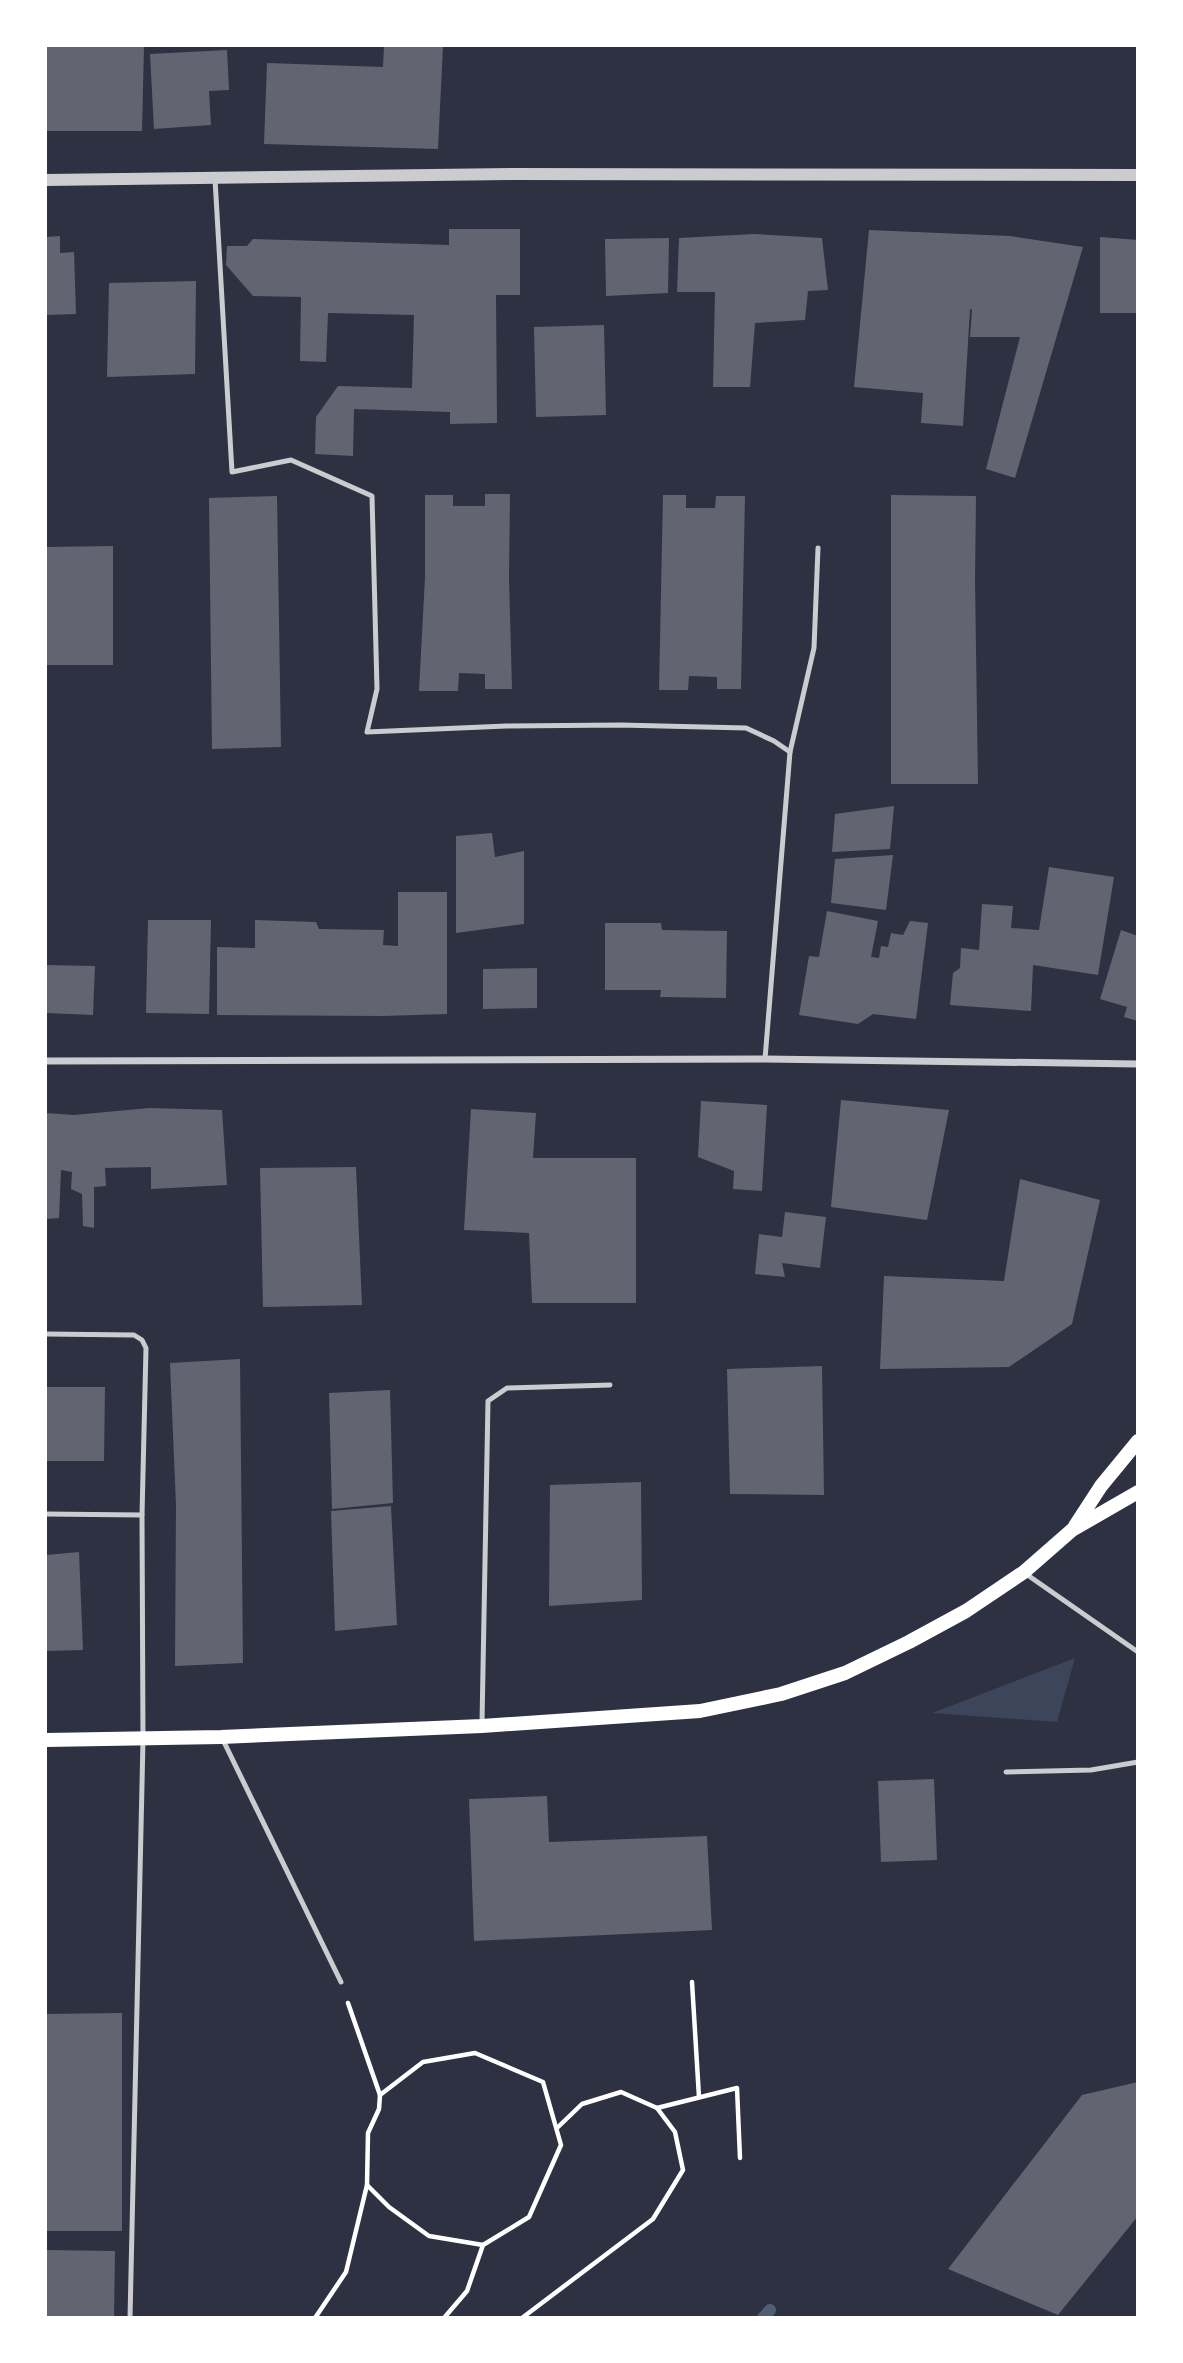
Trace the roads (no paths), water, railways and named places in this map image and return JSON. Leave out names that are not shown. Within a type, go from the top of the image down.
[{"type":"main road","points":[[1072,1530],[1101,1486],[1138,1441]]},
{"type":"main road","points":[[46,1740],[143,1740],[482,1726],[700,1711],[781,1694],[845,1673],[966,1611],[1024,1572],[1072,1530],[1138,1492]]},
{"type":"street","points":[[46,180],[513,174],[1138,175]]},
{"type":"street","points":[[46,1062],[765,1059],[1138,1064]]},
{"type":"lane","points":[[215,178],[232,472],[291,460],[372,496],[377,689],[367,732],[519,726],[747,728],[790,752]]},
{"type":"lane","points":[[765,1059],[790,752],[814,648],[818,548]]},
{"type":"lane","points":[[46,1334],[134,1335],[142,1340],[146,1348],[142,1516],[143,1740],[130,2318]]},
{"type":"lane","points":[[482,1726],[488,1401],[507,1388],[610,1385]]},
{"type":"lane","points":[[46,1514],[142,1516]]},
{"type":"lane","points":[[1024,1572],[1138,1652]]},
{"type":"lane","points":[[221,1737],[341,1982]]},
{"type":"lane","points":[[1006,1772],[1091,1770],[1138,1762]]},
{"type":"waterway","points":[[763,2318],[770,2310]]}]
